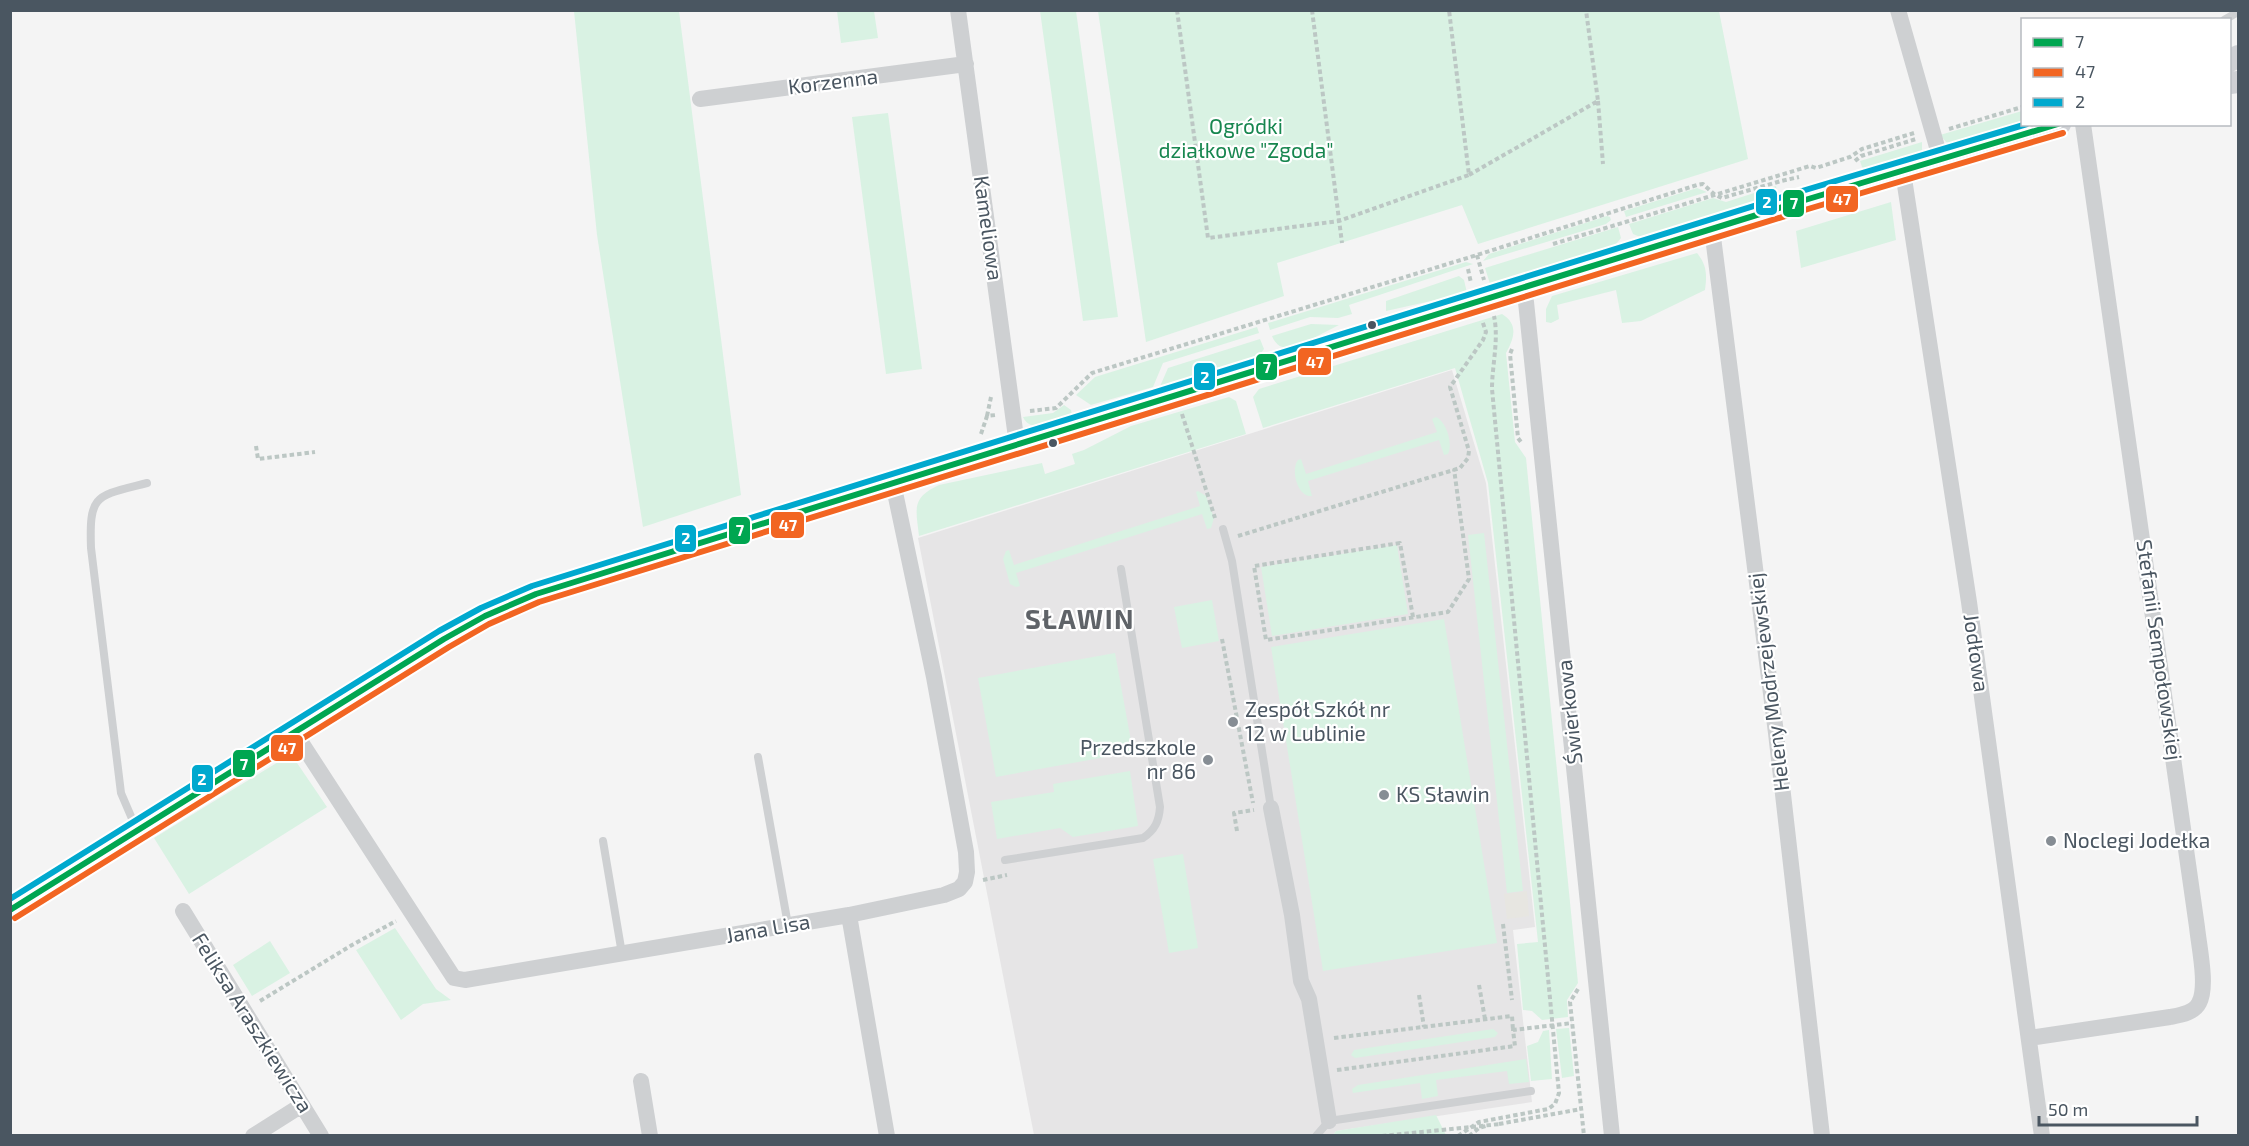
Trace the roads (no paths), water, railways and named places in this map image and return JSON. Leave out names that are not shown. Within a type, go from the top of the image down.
[{"type":"street","name":"Kameliowa","points":[[958,10],[1017,445]]},
{"type":"street","points":[[1898,10],[1941,161]]},
{"type":"street","name":"Korzenna","points":[[700,99],[966,64]]},
{"type":"street","points":[[10,910],[444,639],[485,616],[517,602],[580,579],[980,456],[1491,305],[1522,289],[2054,126]]},
{"type":"street","name":"Stefanii Sempołowskiej","points":[[2030,1038],[2190,1012],[2199,1005],[2203,988],[2197,927],[2163,681],[2083,126]]},
{"type":"street","name":"Jodłowa","points":[[1904,172],[1969,602],[2042,1136]]},
{"type":"street","name":"Heleny Modrzejewskiej","points":[[1712,229],[1774,722],[1822,1136]]},
{"type":"street","name":"Świerkowa","points":[[1522,289],[1526,302],[1544,468],[1612,1136]]},
{"type":"street","name":"Jana Lisa","points":[[295,734],[454,978],[465,980],[849,915],[944,895],[959,889],[965,882],[967,872],[966,852],[955,787],[893,483]]},
{"type":"street","points":[[1263,809],[1292,915],[1301,981],[1309,999],[1329,1121]]},
{"type":"street","name":"Feliksa Araszkiewicza","points":[[183,911],[321,1136]]},
{"type":"street","points":[[849,915],[887,1136]]},
{"type":"street","points":[[641,1081],[650,1136]]},
{"type":"street","points":[[253,1136],[302,1105]]},
{"type":"lane","points":[[137,831],[121,793],[91,548],[90,516],[97,501],[112,492],[147,483]]},
{"type":"lane","points":[[1223,529],[1232,561],[1263,809]]},
{"type":"lane","points":[[1005,860],[1143,837],[1151,833],[1159,817],[1160,807],[1121,569]]},
{"type":"lane","points":[[758,757],[788,925]]},
{"type":"lane","points":[[603,841],[622,954]]},
{"type":"lane","points":[[1316,1136],[1329,1121],[1532,1091]]},
{"type":"place","name":"Zespół Szkół nr 12 w Lublinie","points":[[1233,722]]},
{"type":"place","name":"Przedszkole nr 86","points":[[1208,760]]},
{"type":"place","name":"KS Sławin","points":[[1384,795]]},
{"type":"place","name":"Noclegi Jodełka","points":[[2051,841]]},
{"type":"district","name":"SŁAWIN","points":[[1080,620]]},
{"type":"park label","name":"Ogródki działkowe \"Zgoda\"","points":[[1246,139]]}]
